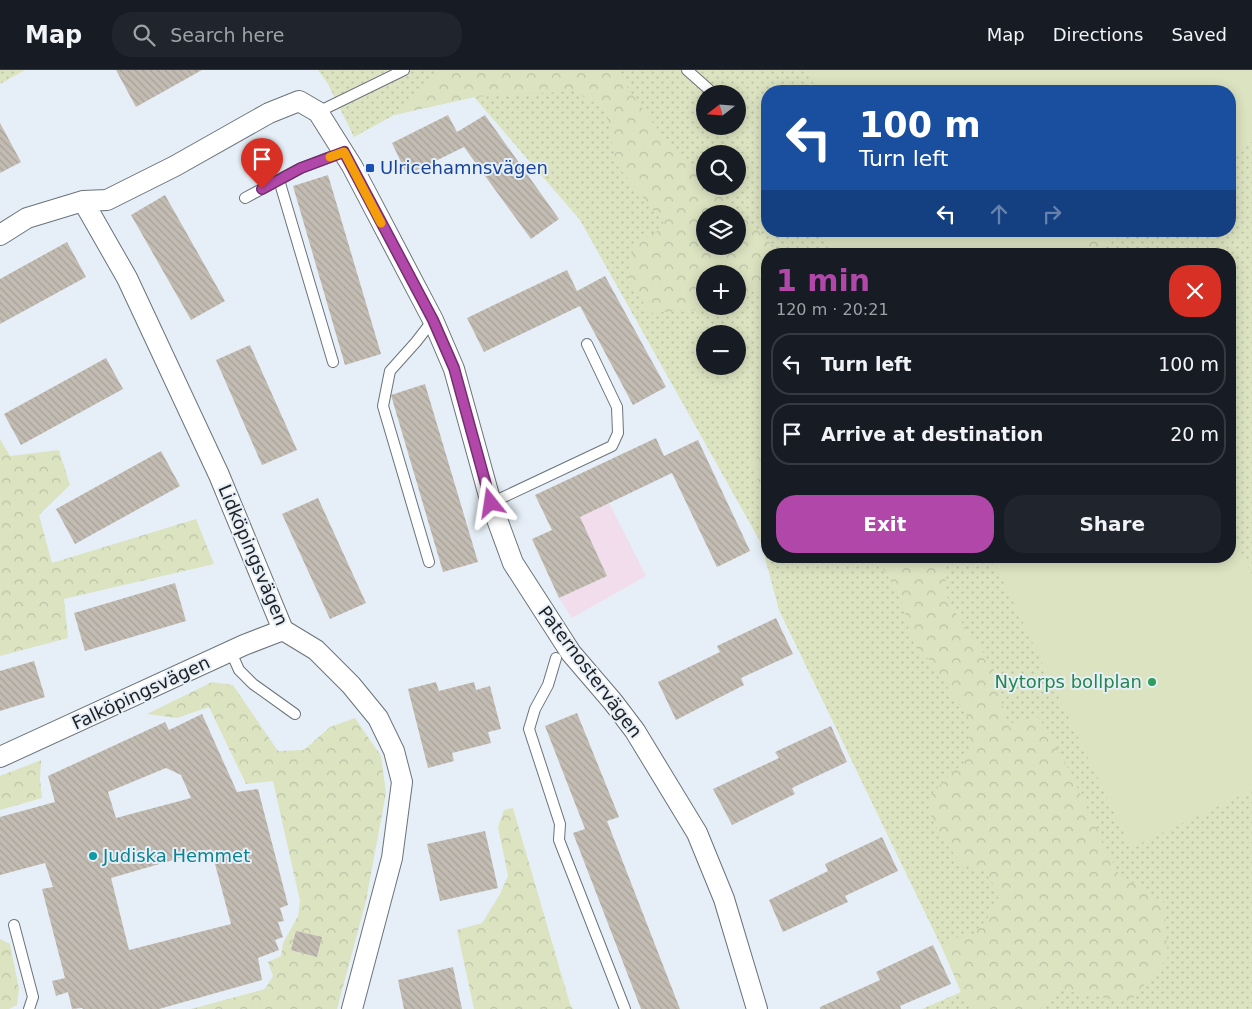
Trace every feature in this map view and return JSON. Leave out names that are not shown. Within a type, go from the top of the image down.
[{"type":"street","name":"Paternostervägen","points":[[83,201],[107,200],[139,185],[269,113],[299,101],[318,112],[344,152],[433,320],[454,368],[491,503],[513,563],[571,653],[635,731],[697,833],[724,899],[757,1009]]},
{"type":"street","points":[[0,235],[27,218],[83,201]]},
{"type":"street","name":"Lidköpingsvägen","points":[[83,201],[127,278],[219,475],[283,630],[316,650],[351,684],[378,718],[394,750],[402,782],[392,858],[352,1009]]},
{"type":"street","name":"Falköpingsvägen","points":[[0,757],[283,630]]},
{"type":"lane","points":[[318,112],[404,70]]},
{"type":"lane","points":[[687,70],[704,85]]},
{"type":"lane","points":[[245,198],[301,168],[344,152]]},
{"type":"lane","points":[[279,180],[333,362]]},
{"type":"lane","points":[[429,562],[383,406],[390,371],[433,320]]},
{"type":"lane","points":[[491,503],[612,446],[618,433],[617,407],[586,344]]},
{"type":"lane","points":[[231,652],[239,670],[253,684],[295,714]]},
{"type":"lane","points":[[556,658],[548,685],[535,709],[529,729],[560,824],[559,840],[624,1009]]},
{"type":"lane","points":[[14,925],[33,997],[30,1009]]},
{"type":"shaded area","points":[[609,503],[646,576],[572,618],[559,598],[607,576],[580,517]]},
{"type":"green space","points":[[0,70],[25,70],[0,84]]},
{"type":"green space","points":[[318,70],[1252,70],[1252,1009],[922,1009],[961,992],[945,954],[779,610],[766,563],[1236,563],[1236,248],[761,248],[761,543],[580,220],[474,97],[394,115],[354,137],[328,84]]},
{"type":"green space","points":[[444,70],[616,70],[663,136],[696,169],[696,195],[722,195],[732,205],[696,205],[696,255],[746,255],[746,219],[761,234],[761,237],[764,237],[775,248],[761,248],[761,295],[757,290],[746,295],[746,265],[696,265],[696,310],[649,313],[627,275],[635,244],[666,226],[616,164],[606,109],[573,91],[474,97],[394,115]]},
{"type":"green space","points":[[806,70],[1252,70],[1252,142],[1236,151],[1236,85],[815,85]]},
{"type":"green space","points":[[822,237],[1099,237],[1082,248],[829,248]]},
{"type":"green space","points":[[1058,237],[1119,237],[1101,248],[1036,248]]},
{"type":"green space","points":[[0,439],[10,456],[59,450],[70,485],[39,515],[52,563],[196,519],[214,564],[64,599],[68,638],[0,656]]},
{"type":"green space","points":[[761,458],[761,484],[755,476],[751,461]]},
{"type":"green space","name":"Nytorps bollplan","points":[[1236,542],[1252,575],[1252,790],[1131,848],[994,563],[1236,563]]},
{"type":"green space","points":[[879,563],[944,563],[948,602],[993,667],[1007,724],[1039,717],[1066,764],[1118,873],[1164,903],[1168,957],[1134,997],[1127,1002],[1058,990],[1040,1009],[974,1009],[961,992],[942,947],[960,936],[973,935],[990,915],[999,892],[984,871],[962,865],[940,834],[929,812],[929,797],[951,773],[963,764],[970,746],[969,719],[929,659],[917,649],[911,636],[903,606]]},
{"type":"green space","points":[[212,682],[233,685],[278,751],[304,750],[330,727],[355,718],[381,756],[386,793],[366,901],[337,1009],[191,1009],[265,989],[273,976],[268,962],[281,956],[283,943],[298,916],[300,901],[273,781],[246,784],[209,707],[177,718],[147,714]]},
{"type":"green space","points":[[41,760],[42,798],[0,810],[0,776]]},
{"type":"green space","points":[[513,808],[573,1009],[474,1009],[457,930],[482,923],[499,896],[508,876],[498,827],[504,810]]},
{"type":"green space","points":[[0,939],[10,944],[19,989],[17,1005],[9,1009],[0,1009]]},
{"type":"building","points":[[116,70],[202,70],[136,107]]},
{"type":"building","points":[[448,115],[457,132],[485,115],[559,219],[531,239],[464,147],[407,175],[392,143]]},
{"type":"building","points":[[0,123],[21,162],[0,173]]},
{"type":"building","points":[[328,175],[381,354],[345,365],[293,186]]},
{"type":"building","points":[[165,195],[225,301],[191,320],[131,215]]},
{"type":"building","points":[[67,242],[86,277],[0,324],[0,279]]},
{"type":"building","points":[[567,270],[577,291],[605,276],[666,387],[633,405],[580,306],[484,352],[467,318]]},
{"type":"building","points":[[250,345],[297,450],[262,465],[216,360]]},
{"type":"building","points":[[106,358],[123,389],[21,445],[4,414]]},
{"type":"building","points":[[425,384],[478,562],[443,572],[391,395]]},
{"type":"building","points":[[656,438],[664,456],[698,440],[750,551],[717,567],[672,473],[580,517],[607,576],[559,598],[532,539],[552,530],[535,495]]},
{"type":"building","points":[[161,451],[180,486],[75,544],[56,509]]},
{"type":"building","points":[[318,498],[366,603],[330,619],[282,514]]},
{"type":"building","points":[[175,583],[186,621],[85,651],[74,613]]},
{"type":"building","points":[[776,618],[793,654],[741,678],[744,685],[676,720],[658,682],[720,652],[717,646]]},
{"type":"building","points":[[34,661],[45,697],[0,711],[0,671]]},
{"type":"building","points":[[436,682],[439,691],[474,682],[476,690],[490,686],[501,729],[488,732],[491,743],[452,753],[454,761],[428,768],[408,689]]},
{"type":"building","points":[[577,713],[619,817],[607,821],[680,1009],[641,1009],[573,833],[585,829],[545,726]]},
{"type":"building","name":"Judiska Hemmet","points":[[202,714],[237,792],[258,789],[288,905],[280,908],[284,921],[278,922],[283,937],[275,940],[279,950],[258,958],[262,980],[159,1009],[72,1009],[68,992],[56,996],[52,981],[65,978],[42,889],[53,887],[45,863],[0,875],[0,817],[55,802],[48,776],[165,722],[169,730]],"holes":[[[166,768],[181,775],[191,798],[116,818],[108,792]],[[211,849],[231,924],[129,950],[111,878]]]},
{"type":"building","points":[[831,726],[847,762],[792,788],[795,794],[732,825],[713,789],[779,758],[775,752]]},
{"type":"building","points":[[485,831],[498,888],[440,901],[427,844]]},
{"type":"building","points":[[882,837],[898,871],[845,896],[848,902],[783,932],[769,900],[828,871],[825,864]]},
{"type":"building","points":[[296,931],[322,937],[317,957],[291,950]]},
{"type":"building","points":[[933,945],[951,984],[900,1006],[901,1009],[820,1009],[820,1007],[880,980],[876,972]]},
{"type":"building","points":[[453,967],[462,1009],[404,1009],[398,980]]},
{"type":"slow traffic","points":[[330,157],[344,152],[381,223]]},
{"type":"place","name":"Ulricehamnsvägen","points":[[370,168]]},
{"type":"place","name":"Nytorps bollplan","points":[[1152,682]]},
{"type":"place","name":"Judiska Hemmet","points":[[93,856]]},
{"type":"route","points":[[262,189],[301,168],[344,152],[433,320],[454,368],[491,503]]}]
